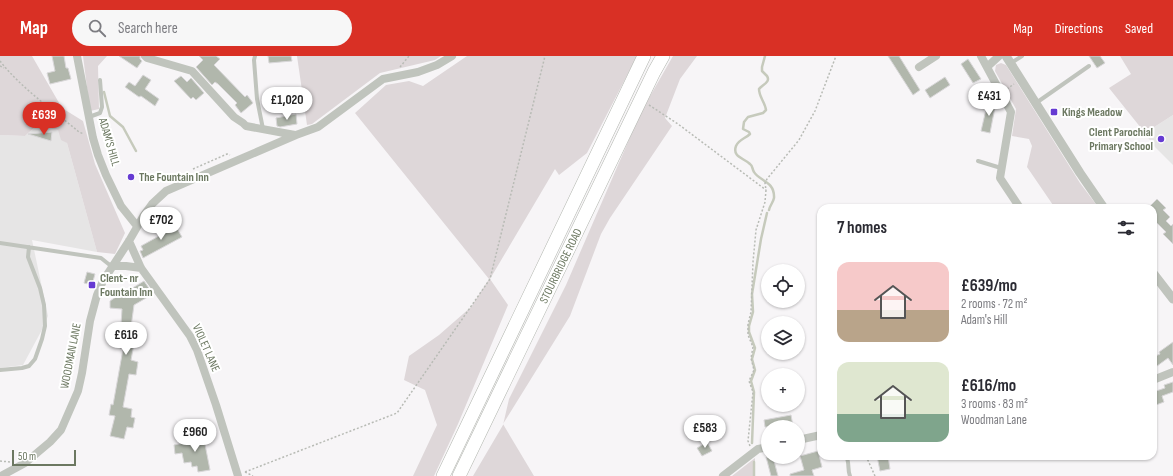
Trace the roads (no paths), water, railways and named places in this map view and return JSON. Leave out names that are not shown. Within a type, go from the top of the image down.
[{"type":"highway","name":"STOURBRIDGE ROAD","points":[[443,476],[644,56]]},
{"type":"highway","name":"STOURBRIDGE ROAD","points":[[459,476],[647,86],[663,56]]},
{"type":"street","name":"ADAM'S HILL","points":[[77,56],[93,138],[106,175],[121,206],[137,226]]},
{"type":"street","points":[[145,56],[147,58],[192,71],[234,118],[246,126],[296,135]]},
{"type":"street","name":"WOODMAN LANE","points":[[1,476],[25,463],[62,430],[78,391],[90,321],[97,295],[112,266],[152,204],[166,191],[318,127],[383,79],[418,72],[436,65],[452,56]]},
{"type":"street","points":[[919,67],[936,56]]},
{"type":"street","points":[[981,56],[1011,112],[1000,178],[1017,204]]},
{"type":"street","points":[[988,67],[999,56]]},
{"type":"street","points":[[1008,60],[1080,174],[1101,204]]},
{"type":"street","name":"VIOLET LANE","points":[[129,241],[141,268],[190,336],[216,405],[238,476]]},
{"type":"street","points":[[112,266],[141,268]]},
{"type":"street","points":[[1157,278],[1173,299]]},
{"type":"street","points":[[1157,378],[1173,372]]},
{"type":"street","points":[[805,438],[817,436]]},
{"type":"street","points":[[723,476],[758,449],[761,448]]},
{"type":"lane","points":[[255,56],[256,99],[264,129]]},
{"type":"lane","points":[[1008,60],[1022,56]]},
{"type":"lane","points":[[1035,103],[1089,66]]},
{"type":"lane","points":[[89,117],[100,113],[102,107],[100,80]]},
{"type":"lane","points":[[978,161],[1002,168]]},
{"type":"lane","points":[[0,243],[101,258],[112,266]]},
{"type":"lane","points":[[0,370],[29,366],[35,359],[42,339],[45,326],[44,305],[40,288],[28,257],[29,247]]},
{"type":"lane","points":[[848,460],[848,472],[850,476]]},
{"type":"waterway","points":[[765,56],[762,71],[767,76],[768,80],[759,89],[766,110],[763,113],[748,117],[744,122],[743,129],[750,134],[739,142],[735,150],[739,157],[751,165],[756,175],[772,188],[774,198],[769,210]]},
{"type":"waterway","points":[[104,92],[110,116],[123,127],[136,151]]},
{"type":"waterway","points":[[752,443],[754,392],[751,381],[755,370],[752,359],[755,348],[749,332],[749,326],[753,312],[752,294],[767,213]]},
{"type":"waterway","points":[[754,462],[754,476]]},
{"type":"place","name":"Kings Meadow","points":[[1054,112]]},
{"type":"place","name":"Clent Parochial Primary School","points":[[1161,139]]},
{"type":"place","name":"The Fountain Inn","points":[[131,177]]},
{"type":"place","name":"Clent- nr Fountain Inn","points":[[92,285]]}]
